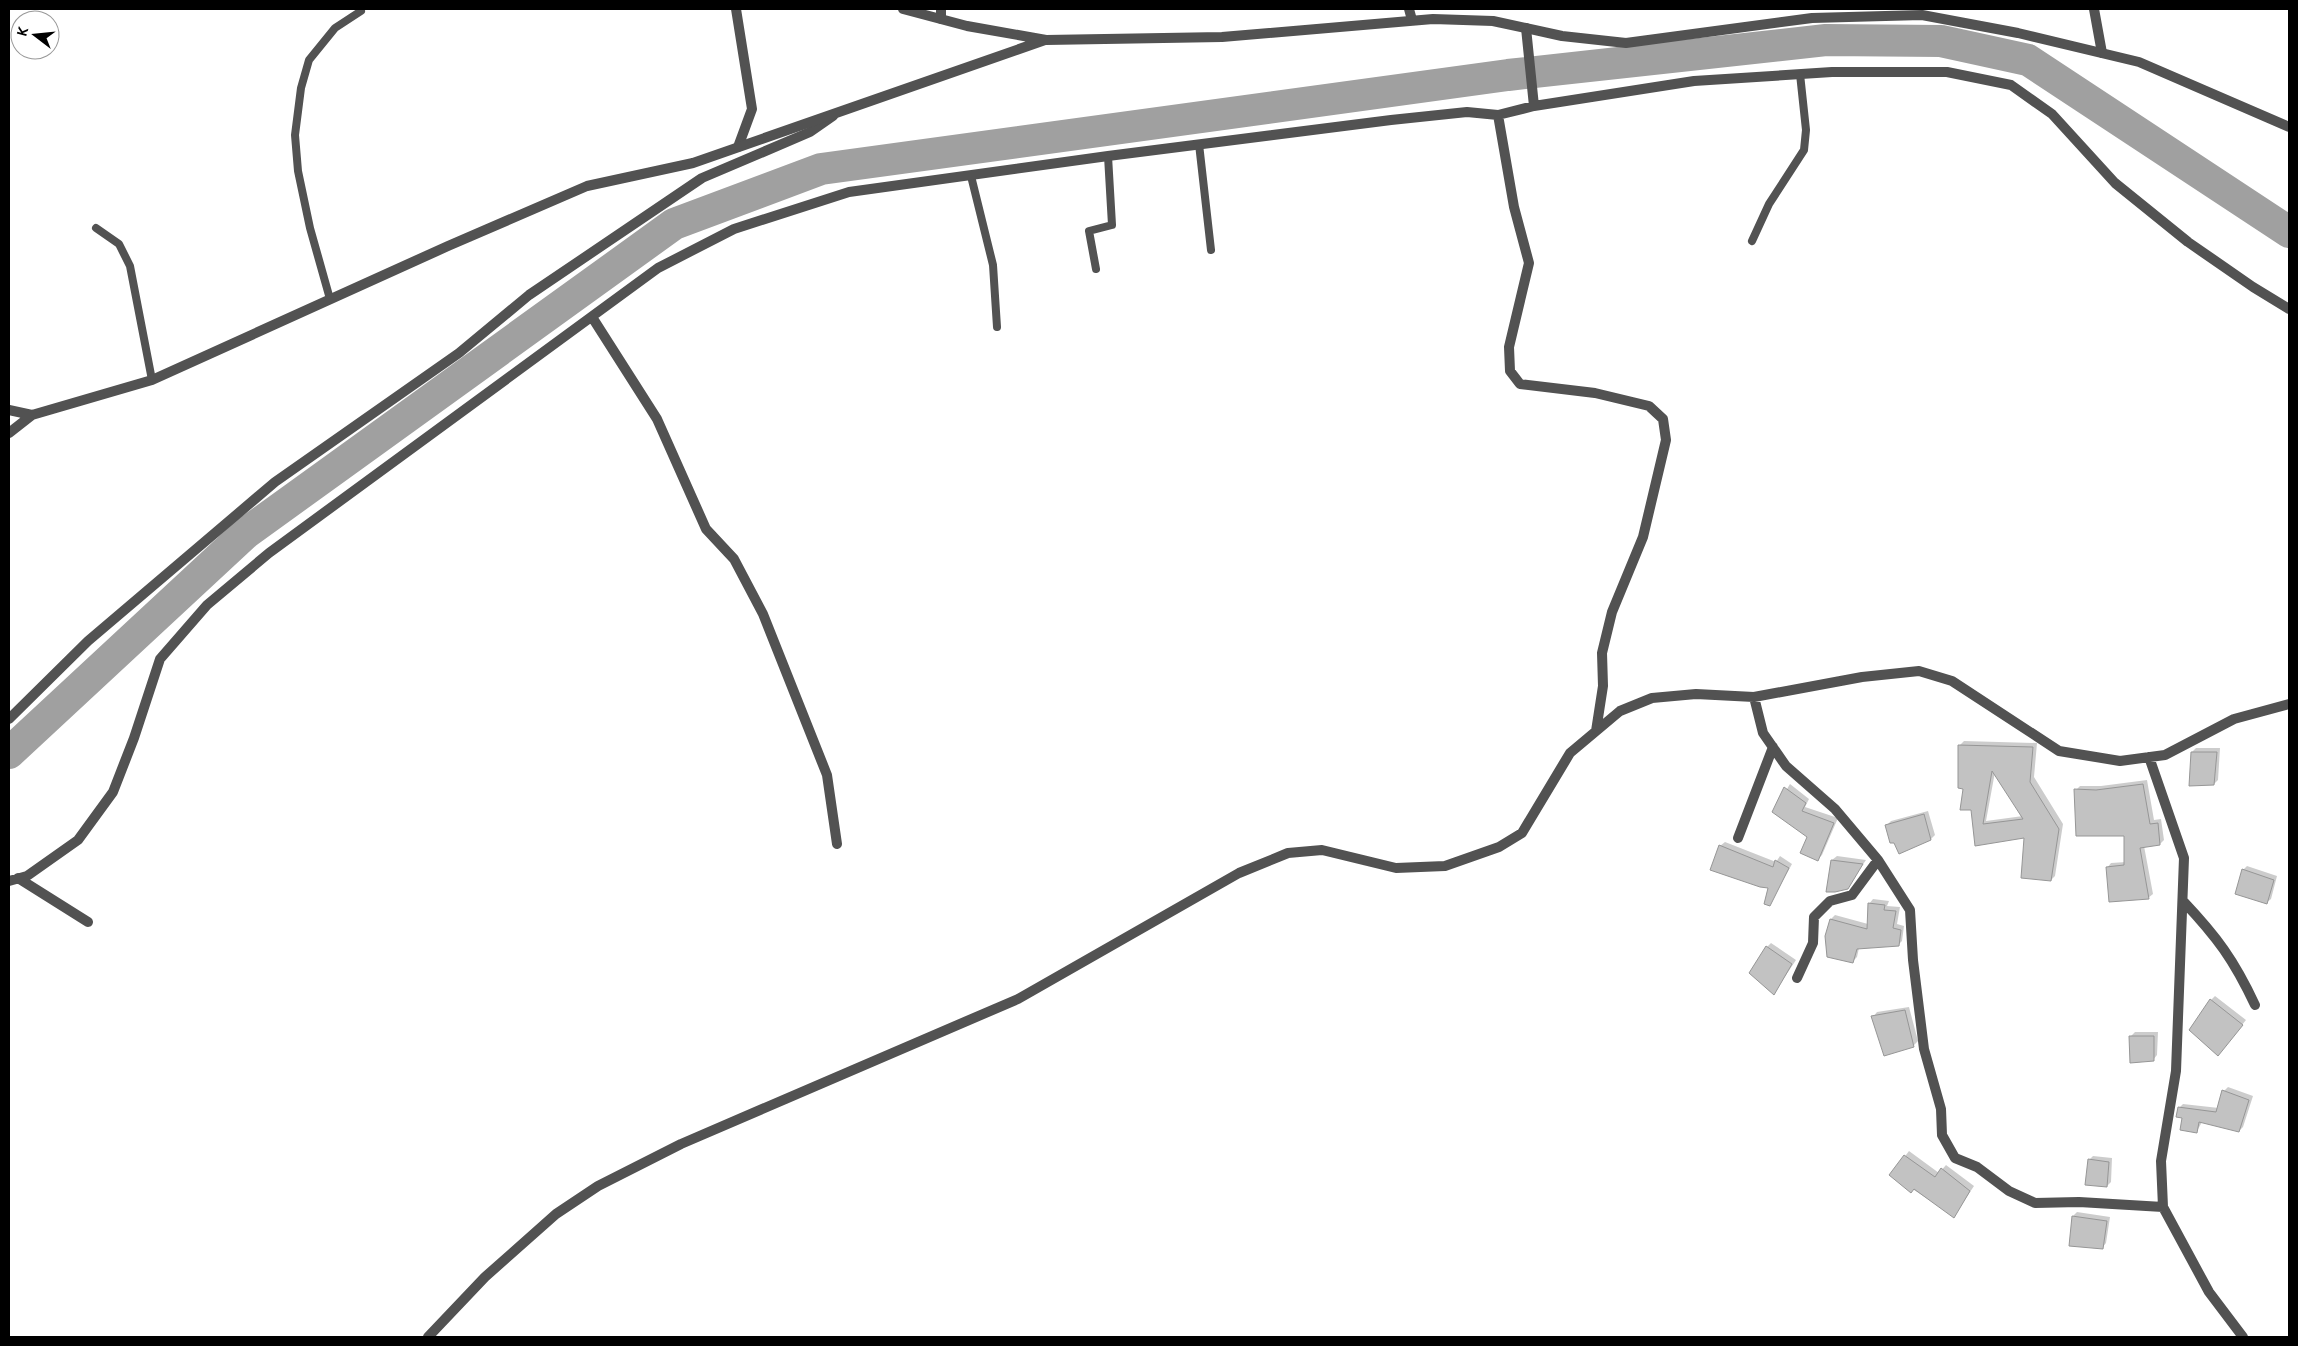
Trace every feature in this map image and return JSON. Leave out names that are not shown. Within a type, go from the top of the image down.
[{"type":"street","points":[[736,9],[752,109],[738,147]]},
{"type":"street","points":[[903,9],[941,14],[1046,40],[1222,37],[1434,19],[1493,21],[1562,36],[1626,43],[1812,18],[1922,15],[2018,33],[2139,62],[2289,127]]},
{"type":"street","points":[[1410,9],[1412,20]]},
{"type":"street","points":[[2094,9],[2102,53]]},
{"type":"street","points":[[1526,28],[1534,106]]},
{"type":"street","points":[[9,433],[32,415],[152,380],[587,186],[693,163],[1046,40]]},
{"type":"street","points":[[13,879],[28,876],[78,840],[113,792],[134,738],[160,659],[207,605],[269,554],[658,268],[734,229],[849,192],[1199,144],[1467,112],[1498,115],[1534,106],[1694,81],[1800,74],[1947,72],[2011,85],[2052,114],[2115,183],[2188,242],[2253,287],[2289,309]]},
{"type":"street","points":[[9,719],[88,641],[275,482],[459,353],[529,295],[702,178],[810,132],[836,113]]},
{"type":"street","points":[[1498,115],[1514,207],[1529,263],[1509,346],[1510,371],[1520,384],[1595,393],[1649,406],[1663,419],[1666,440],[1644,537],[1612,612],[1602,653],[1603,686],[1596,731]]},
{"type":"street","points":[[592,317],[657,419],[706,529],[734,559],[763,614],[827,775],[837,844]]},
{"type":"street","points":[[9,410],[32,415]]},
{"type":"street","points":[[428,1337],[485,1277],[549,1220],[598,1186],[681,1144],[1018,999],[1239,873],[1288,853],[1322,850],[1396,868],[1445,866],[1499,848],[1522,833],[1570,753],[1620,711],[1652,698],[1696,694],[1754,697],[1862,677],[1918,671],[1952,681],[2059,751],[2120,761],[2165,755],[2234,719],[2289,704]]},
{"type":"street","points":[[1754,697],[1763,733],[1786,766],[1835,809],[1878,860],[1910,910],[1913,960],[1924,1049],[1941,1109],[1942,1135],[1954,1158],[1976,1167],[2009,1191],[2035,1203],[2079,1202],[2163,1207]]},
{"type":"street","points":[[1738,838],[1773,747]]},
{"type":"street","points":[[2148,757],[2184,858],[2176,1071],[2161,1161],[2163,1207],[2209,1292],[2243,1337]]},
{"type":"street","points":[[1797,978],[1813,943],[1814,917],[1830,901],[1852,896],[1878,860]]},
{"type":"street","points":[[13,879],[88,922]]},
{"type":"street","points":[[2183,901],[2215,935],[2237,966],[2255,1005]]},
{"type":"lane","points":[[330,299],[310,228],[298,171],[295,135],[301,88],[309,60],[335,28],[361,11]]},
{"type":"lane","points":[[1752,241],[1769,204],[1804,150],[1806,130],[1800,74]]},
{"type":"lane","points":[[1199,144],[1210,250]]},
{"type":"lane","points":[[1096,269],[1089,230],[1112,225],[1108,156]]},
{"type":"lane","points":[[971,176],[993,265],[997,327]]},
{"type":"lane","points":[[96,228],[119,244],[130,266],[152,380]]},
{"type":"building","points":[[1958,745],[2033,747],[2030,782],[2059,829],[2051,881],[2021,878],[2024,838],[1975,846],[1971,810],[1960,810],[1963,789],[1958,788]],"holes":[[[1992,771],[2023,819],[1983,824]]]},
{"type":"building","points":[[2191,752],[2217,752],[2214,785],[2189,786]]},
{"type":"building","points":[[2143,784],[2150,824],[2158,823],[2160,845],[2140,848],[2149,899],[2109,902],[2106,867],[2124,865],[2124,836],[2076,836],[2074,789],[2096,790]]},
{"type":"building","points":[[1784,787],[1806,803],[1802,811],[1834,823],[1818,861],[1800,853],[1807,837],[1772,812]]},
{"type":"building","points":[[1924,814],[1931,840],[1899,854],[1894,843],[1890,843],[1885,825]]},
{"type":"building","points":[[1719,845],[1773,867],[1775,860],[1789,868],[1770,906],[1764,904],[1768,888],[1710,870]]},
{"type":"building","points":[[1831,860],[1863,864],[1848,889],[1826,892]]},
{"type":"building","points":[[2242,869],[2274,880],[2267,904],[2235,894]]},
{"type":"building","points":[[1868,903],[1885,905],[1884,910],[1896,911],[1893,928],[1901,930],[1899,946],[1857,949],[1853,963],[1827,957],[1825,936],[1830,919],[1867,929]]},
{"type":"building","points":[[1766,946],[1792,964],[1774,995],[1749,973]]},
{"type":"building","points":[[2210,999],[2243,1025],[2218,1056],[2189,1030]]},
{"type":"building","points":[[1905,1010],[1914,1047],[1884,1056],[1871,1016]]},
{"type":"building","points":[[2129,1036],[2154,1036],[2154,1061],[2130,1063]]},
{"type":"building","points":[[2222,1090],[2249,1100],[2239,1132],[2199,1122],[2197,1133],[2180,1130],[2182,1118],[2176,1117],[2178,1107],[2216,1112]]},
{"type":"building","points":[[1904,1155],[1935,1177],[1941,1168],[1970,1191],[1954,1218],[1914,1189],[1911,1193],[1889,1175]]},
{"type":"building","points":[[2088,1159],[2109,1162],[2107,1187],[2085,1185]]},
{"type":"building","points":[[2072,1216],[2107,1221],[2103,1249],[2069,1246]]},
{"type":"waterway","points":[[9,753],[246,533],[674,224],[821,169],[1508,75],[1826,40],[1941,41],[2028,60],[2289,232]]}]
